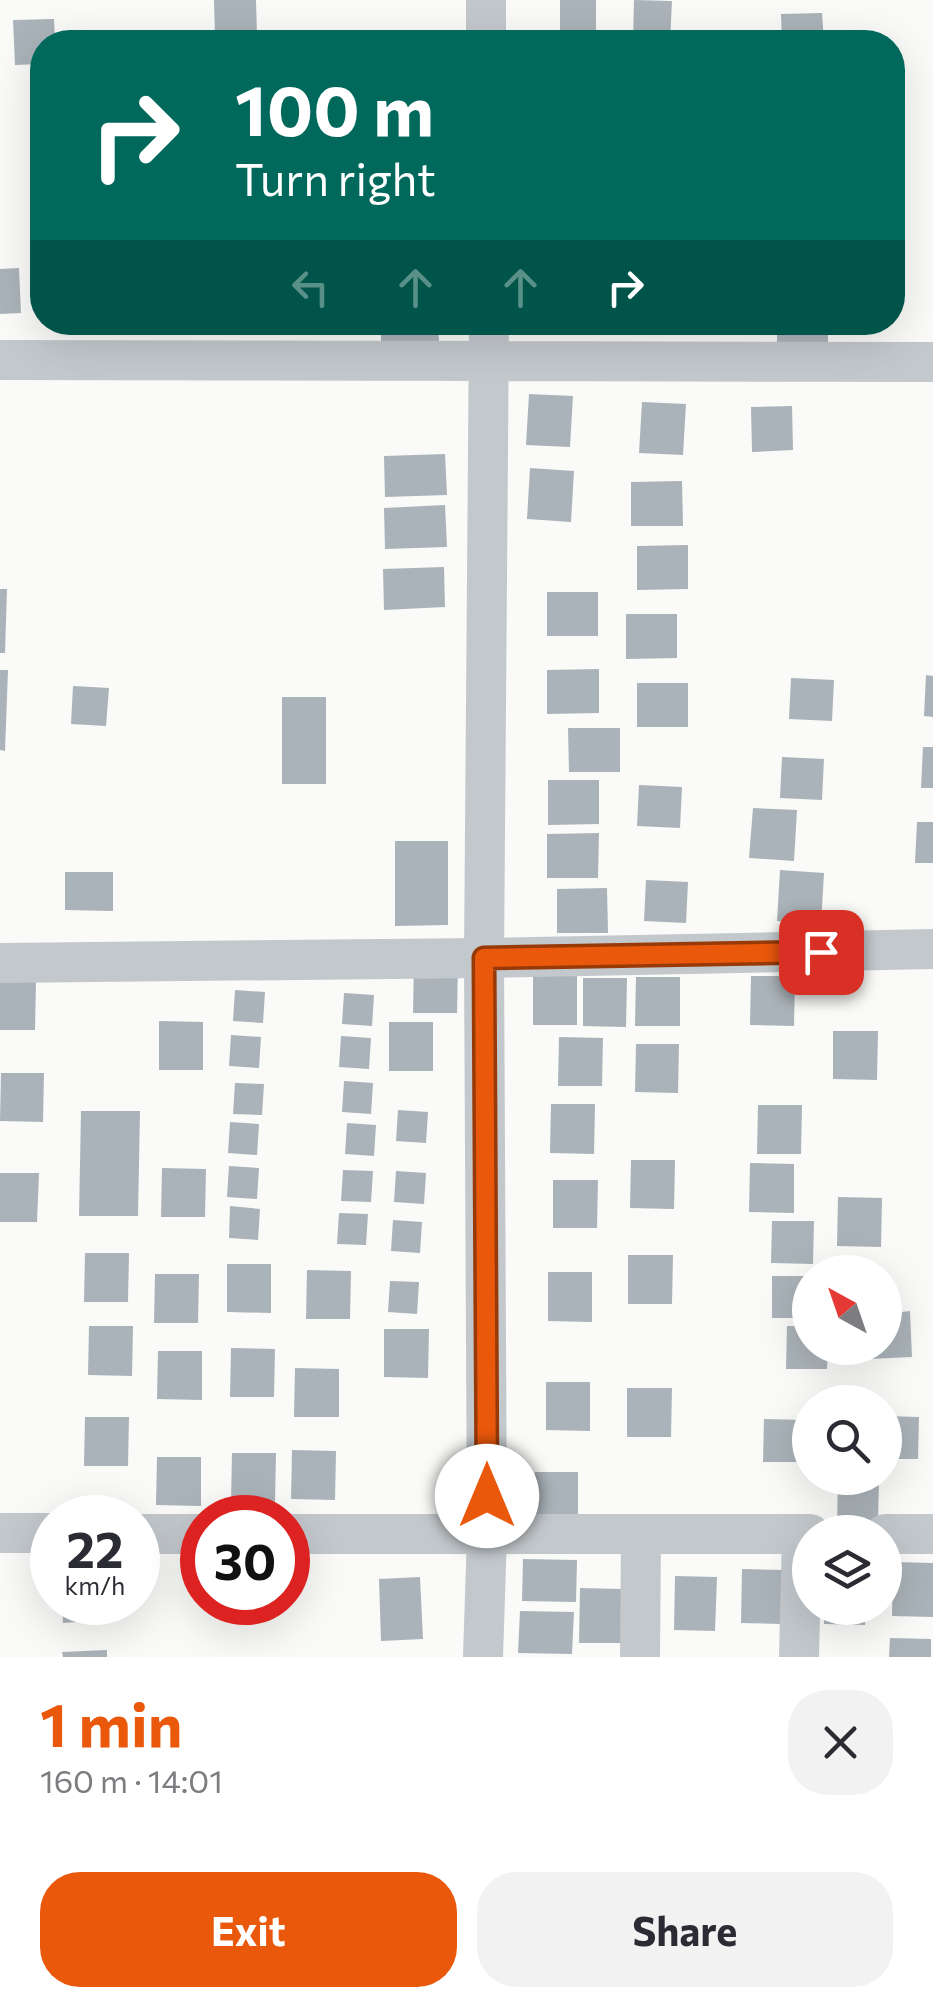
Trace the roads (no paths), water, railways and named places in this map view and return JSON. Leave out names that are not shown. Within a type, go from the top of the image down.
[{"type":"street","points":[[486,0],[486,30]]},
{"type":"street","points":[[0,360],[489,342],[933,362]]},
{"type":"street","points":[[484,1657],[489,342]]},
{"type":"street","points":[[0,963],[933,949]]},
{"type":"street","points":[[0,1533],[30,1534]]},
{"type":"street","points":[[310,1534],[792,1534]]},
{"type":"street","points":[[640,1657],[642,1534]]},
{"type":"street","points":[[902,1534],[933,1534]]},
{"type":"street","points":[[799,1657],[801,1625]]}]
